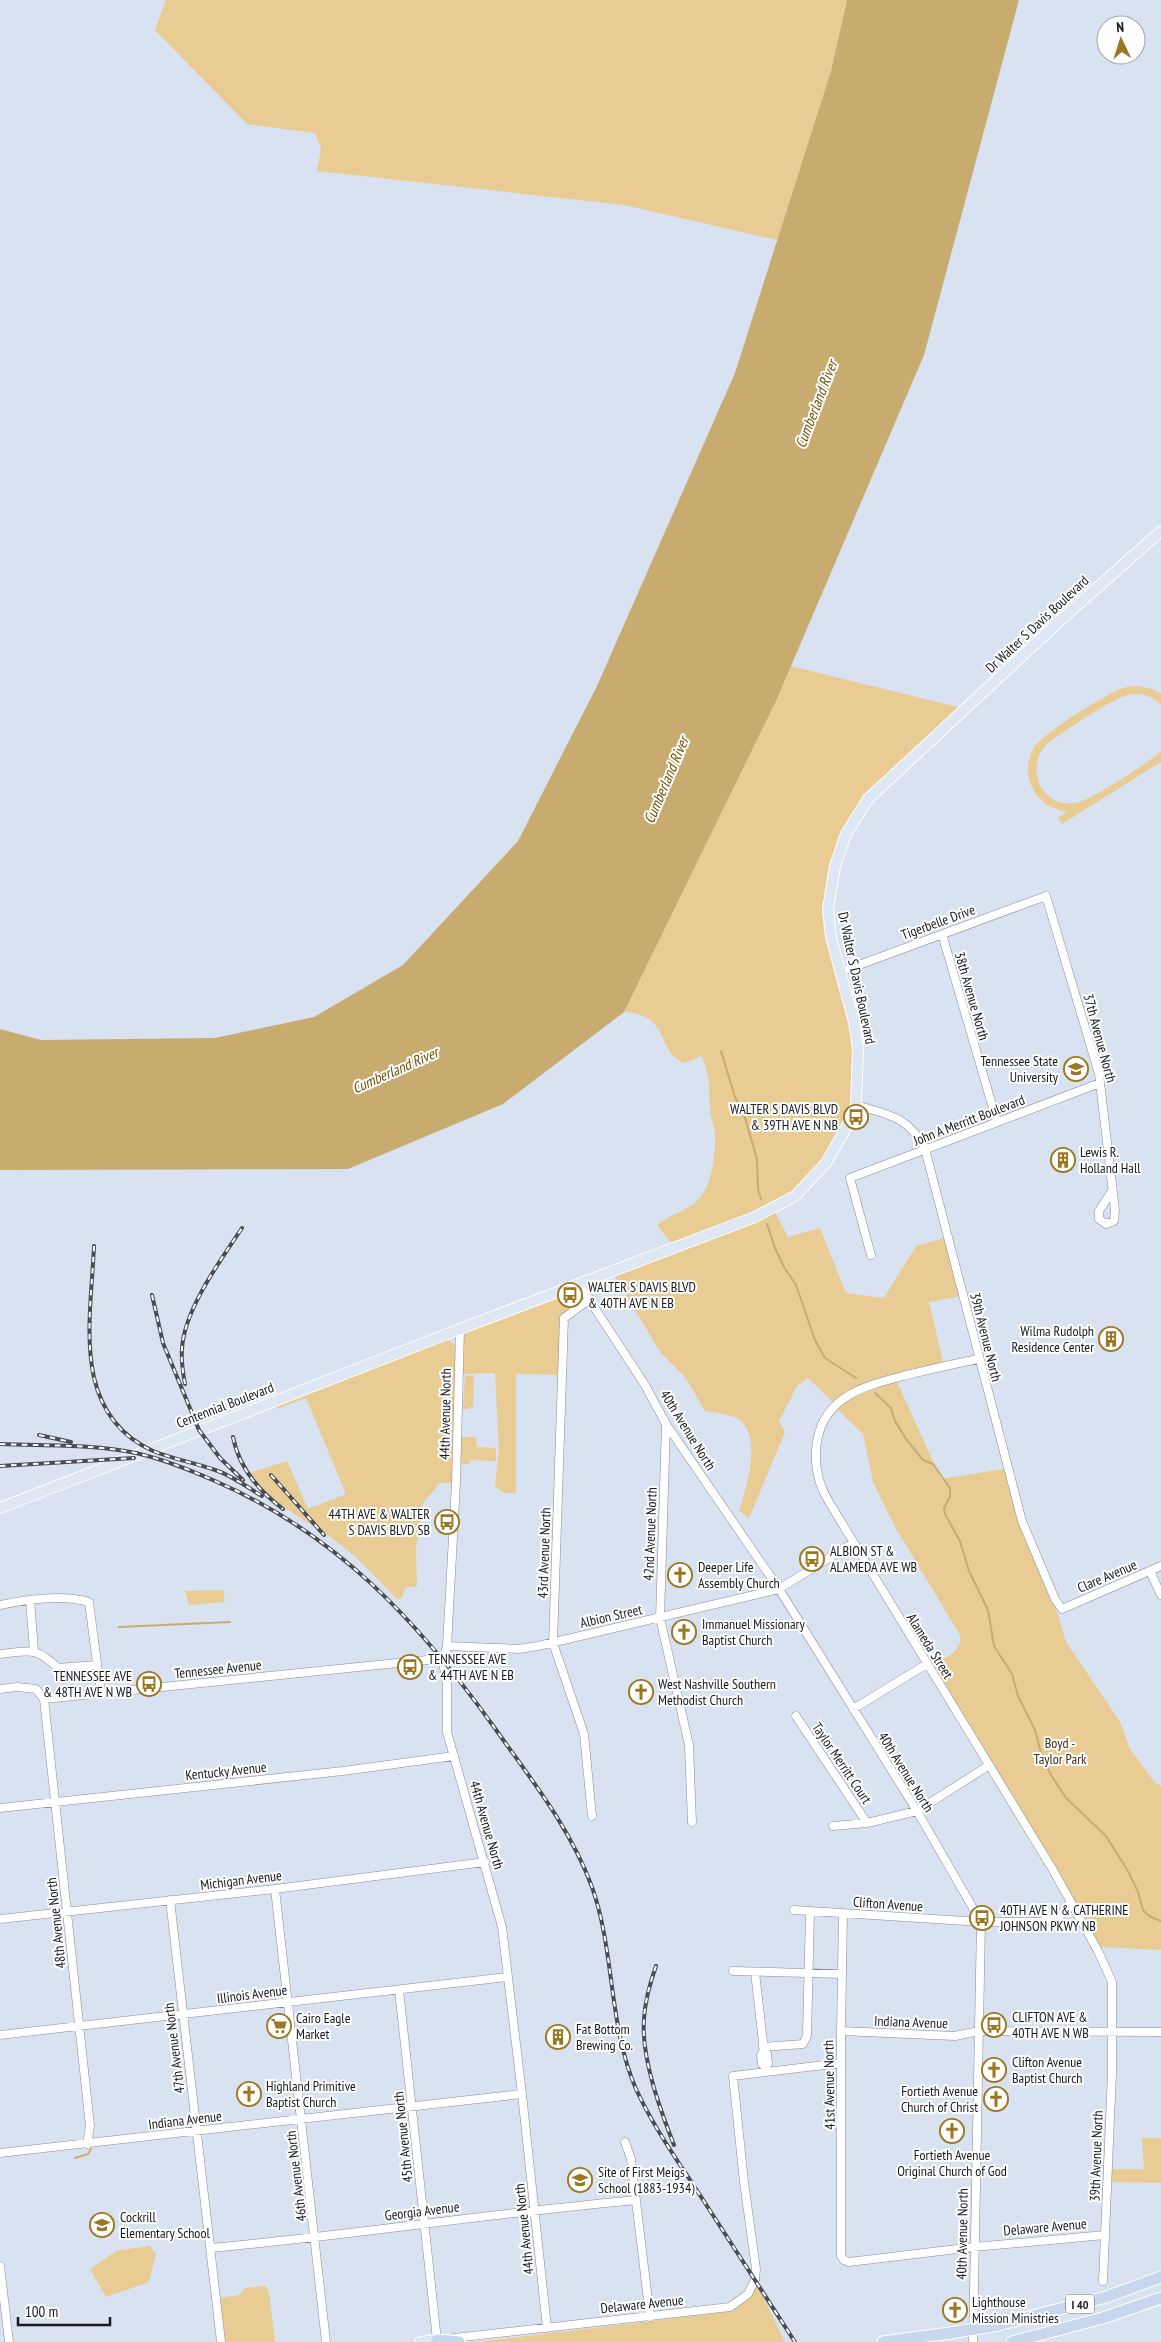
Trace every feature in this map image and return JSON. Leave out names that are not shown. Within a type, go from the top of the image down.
[{"type":"highway","name":"I 40","points":[[883,2342],[998,2325],[1106,2297],[1161,2277]]},
{"type":"highway","name":"I 40","points":[[1012,2342],[1103,2318],[1161,2298]]},
{"type":"highway","points":[[437,2340],[460,2342]]},
{"type":"main road","name":"Dr Walter S Davis Boulevard","points":[[579,1284],[755,1217],[794,1196],[826,1163],[845,1130],[856,1105],[859,1071],[854,1022],[840,972],[828,909],[835,866],[846,834],[868,799],[1064,617],[1161,530]]},
{"type":"main road","name":"Centennial Boulevard","points":[[0,1508],[579,1284]]},
{"type":"main road","name":"Delaware Avenue","points":[[420,2342],[437,2340]]},
{"type":"street","name":"Tigerbelle Drive","points":[[840,972],[1046,896]]},
{"type":"street","name":"37th Avenue North","points":[[1046,896],[1100,1083],[1112,1191]]},
{"type":"street","name":"38th Avenue North","points":[[942,934],[997,1122]]},
{"type":"street","name":"John A Merritt Boulevard","points":[[871,1255],[850,1178],[1100,1083]]},
{"type":"street","name":"39th Avenue North","points":[[856,1105],[904,1121],[916,1133],[925,1149],[978,1359],[1022,1521],[1052,1593],[1062,1609]]},
{"type":"street","name":"40th Avenue North","points":[[579,1284],[646,1385],[666,1424],[779,1589],[917,1811],[981,1922],[973,2342]]},
{"type":"street","name":"43rd Avenue North","points":[[590,1299],[564,1318],[553,1643],[584,1734],[592,1816]]},
{"type":"street","name":"44th Avenue North","points":[[460,1329],[456,1482],[447,1646],[443,1662],[447,1685],[448,1732],[502,1927],[547,2328]]},
{"type":"street","name":"Alameda Street","points":[[978,1359],[873,1383],[854,1391],[841,1400],[828,1416],[817,1442],[818,1478],[827,1499],[853,1543],[1053,1870],[1098,1951],[1112,1982],[1113,2032]]},
{"type":"street","name":"42nd Avenue North","points":[[666,1424],[660,1618],[689,1745],[692,1822]]},
{"type":"street","name":"Albion Street","points":[[447,1646],[519,1649],[553,1643],[779,1589],[853,1543]]},
{"type":"street","name":"Clare Avenue","points":[[1062,1609],[1161,1566]]},
{"type":"street","points":[[1150,1571],[1161,1595]]},
{"type":"street","points":[[0,1605],[30,1600],[76,1598],[90,1602],[102,1694]]},
{"type":"street","points":[[30,1600],[34,1651]]},
{"type":"street","points":[[0,1654],[34,1651],[45,1655],[58,1668],[97,1665]]},
{"type":"street","name":"Tennessee Avenue","points":[[44,1700],[339,1668],[437,1659],[443,1662]]},
{"type":"street","points":[[853,1709],[927,1664]]},
{"type":"street","points":[[0,1689],[18,1687],[36,1689],[44,1700]]},
{"type":"street","name":"48th Avenue North","points":[[44,1700],[90,2126],[87,2144]]},
{"type":"street","name":"Taylor Merritt Court","points":[[796,1716],[867,1824]]},
{"type":"street","name":"Kentucky Avenue","points":[[0,1808],[343,1771],[454,1756]]},
{"type":"street","points":[[833,1826],[867,1824],[917,1811],[988,1766]]},
{"type":"street","name":"Michigan Avenue","points":[[0,1919],[66,1910],[275,1889],[485,1862]]},
{"type":"street","name":"46th Avenue North","points":[[275,1889],[326,2342]]},
{"type":"street","name":"47th Avenue North","points":[[170,1900],[221,2342]]},
{"type":"street","name":"Clifton Avenue","points":[[794,1910],[981,1922],[1039,1922],[1055,1919],[1064,1913],[1070,1903]]},
{"type":"street","points":[[763,2049],[803,2044],[807,2036],[810,1911]]},
{"type":"street","name":"41st Avenue North","points":[[841,2256],[843,1914]]},
{"type":"street","points":[[733,1971],[842,1974]]},
{"type":"street","points":[[755,1972],[763,2049],[761,2055],[765,2070],[842,2063]]},
{"type":"street","name":"Illinois Avenue","points":[[0,2035],[507,1977]]},
{"type":"street","name":"45th Avenue North","points":[[399,1990],[437,2340]]},
{"type":"street","points":[[979,2031],[1161,2032]]},
{"type":"street","name":"Indiana Avenue","points":[[841,2032],[955,2036],[979,2031]]},
{"type":"street","name":"39th Avenue North","points":[[1103,2281],[1113,2032]]},
{"type":"street","name":"Delaware Avenue","points":[[437,2340],[730,2307],[748,2294],[755,2280],[756,2269],[744,2182],[733,2076],[765,2070]]},
{"type":"street","name":"Indiana Avenue","points":[[0,2153],[522,2094]]},
{"type":"street","points":[[625,2142],[631,2159],[650,2317]]},
{"type":"street","name":"Georgia Avenue","points":[[211,2248],[535,2209],[636,2200]]},
{"type":"street","name":"Delaware Avenue","points":[[841,2256],[849,2262],[974,2247],[1105,2235]]},
{"type":"street","points":[[0,2269],[9,2342]]},
{"type":"green space","points":[[166,0],[847,0],[831,71],[777,240],[624,205],[317,171],[321,148],[315,133],[247,124],[155,30]]},
{"type":"green space","points":[[791,666],[965,709],[868,799],[846,834],[828,909],[859,1071],[845,1130],[795,1196],[773,1208],[788,1237],[820,1228],[846,1293],[884,1298],[916,1246],[947,1237],[963,1296],[929,1302],[944,1366],[873,1383],[836,1405],[808,1378],[797,1386],[779,1421],[785,1432],[749,1518],[739,1511],[748,1479],[751,1455],[749,1433],[744,1424],[731,1416],[705,1411],[685,1377],[661,1353],[611,1271],[674,1247],[657,1225],[699,1199],[710,1177],[714,1159],[715,1134],[710,1110],[708,1074],[701,1056],[685,1063],[675,1058],[669,1051],[657,1027],[650,1020],[639,1015],[624,1012],[776,701]]},
{"type":"green space","points":[[1139,686],[1152,689],[1161,694],[1161,705],[1148,696],[1140,694],[1124,696],[1114,701],[1076,723],[1047,744],[1040,753],[1037,774],[1045,793],[1053,800],[1064,803],[1076,803],[1094,796],[1161,751],[1161,762],[1062,824],[1058,818],[1067,812],[1051,807],[1043,802],[1031,784],[1028,774],[1028,763],[1031,753],[1048,734],[1101,699],[1120,689]]},
{"type":"green space","points":[[579,1284],[590,1299],[564,1319],[562,1375],[516,1374],[516,1493],[505,1493],[495,1487],[499,1450],[495,1373],[459,1374],[456,1483],[440,1483],[423,1503],[416,1548],[417,1586],[405,1588],[402,1598],[397,1599],[363,1564],[341,1545],[268,1495],[249,1473],[287,1461],[308,1509],[346,1494],[306,1398],[277,1409],[274,1401],[441,1339],[450,1341],[459,1350],[460,1329]]},
{"type":"green space","points":[[474,1375],[473,1407],[463,1409],[465,1376]]},
{"type":"green space","name":"Boyd - Taylor Park","points":[[897,1382],[941,1479],[1004,1469],[1023,1534],[1057,1612],[1066,1642],[1120,1722],[1130,1749],[1156,1784],[1161,1786],[1161,1950],[1101,1947],[932,1665],[956,1650],[959,1646],[960,1635],[895,1527],[873,1482],[863,1434],[838,1410],[858,1395],[873,1388]]},
{"type":"green space","points":[[461,1437],[476,1437],[477,1447],[496,1448],[496,1461],[471,1460],[470,1464],[461,1464]]},
{"type":"green space","points":[[223,1590],[225,1602],[189,1605],[185,1591]]},
{"type":"green space","points":[[1142,2138],[1161,2138],[1161,2183],[1107,2182],[1108,2169],[1144,2169]]},
{"type":"green space","points":[[150,2246],[156,2254],[149,2282],[106,2297],[90,2269],[116,2251]]},
{"type":"green space","points":[[755,2280],[785,2342],[476,2342],[734,2311]]},
{"type":"green space","points":[[266,2286],[269,2293],[275,2342],[225,2342],[220,2298],[239,2295],[245,2288]]},
{"type":"water","name":"Cumberland River","points":[[847,0],[1019,0],[924,355],[776,701],[624,1012],[503,1104],[348,1169],[0,1170],[0,1029],[41,1040],[215,1038],[314,1017],[403,965],[518,841],[597,686],[735,373],[831,71]]},
{"type":"waterway","points":[[721,1051],[735,1097],[745,1118],[757,1159],[758,1189],[761,1199]]},
{"type":"waterway","points":[[767,1224],[784,1267],[796,1285],[815,1340],[825,1358],[856,1378]]},
{"type":"waterway","points":[[875,1393],[891,1408],[895,1421],[906,1439],[923,1460],[933,1464],[950,1488],[950,1497],[944,1508],[945,1514],[960,1541],[969,1571],[988,1610],[994,1646],[1012,1674],[1018,1696],[1035,1730],[1042,1757],[1051,1775],[1066,1798],[1106,1836],[1128,1871],[1138,1892],[1143,1910],[1149,1916],[1161,1921]]},
{"type":"waterway","points":[[119,1627],[230,1622]]},
{"type":"waterway","points":[[75,2158],[88,2154],[91,2149]]},
{"type":"railway","points":[[185,1384],[182,1349],[189,1318],[204,1286],[242,1228]]},
{"type":"railway","points":[[94,1246],[89,1333],[91,1362],[97,1389],[108,1413],[127,1434],[153,1451],[221,1472],[262,1496]]},
{"type":"railway","points":[[152,1295],[163,1343],[199,1430],[220,1458],[243,1480]]},
{"type":"railway","points":[[39,1435],[71,1442]]},
{"type":"railway","points":[[233,1437],[240,1459],[251,1478],[266,1495],[283,1509]]},
{"type":"railway","points":[[0,1444],[119,1450],[146,1455],[215,1481],[259,1502],[337,1554],[372,1584],[436,1651],[535,1784],[561,1823],[583,1865],[592,1887],[605,1937],[621,2039],[636,2089],[664,2140],[795,2342]]},
{"type":"railway","points":[[0,1466],[134,1458]]},
{"type":"railway","points":[[271,1475],[324,1535]]},
{"type":"railway","points":[[656,1966],[648,1992],[645,2012],[645,2050],[658,2100],[674,2145]]},
{"type":"place","name":"Tennessee State University","points":[[1076,1069]]},
{"type":"place","name":"WALTER S DAVIS BLVD & 39TH AVE N NB","points":[[856,1117]]},
{"type":"place","name":"Lewis R. Holland Hall","points":[[1063,1160]]},
{"type":"place","name":"WALTER S DAVIS BLVD & 40TH AVE N EB","points":[[570,1295]]},
{"type":"place","name":"Wilma Rudolph Residence Center","points":[[1111,1339]]},
{"type":"place","name":"44TH AVE & WALTER S DAVIS BLVD SB","points":[[447,1522]]},
{"type":"place","name":"ALBION ST & ALAMEDA AVE WB","points":[[812,1559]]},
{"type":"place","name":"Deeper Life Assembly Church","points":[[680,1575]]},
{"type":"place","name":"Immanuel Missionary Baptist Church","points":[[684,1632]]},
{"type":"place","name":"TENNESSEE AVE & 44TH AVE N EB","points":[[410,1667]]},
{"type":"place","name":"TENNESSEE AVE & 48TH AVE N WB","points":[[149,1684]]},
{"type":"place","name":"West Nashville Southern Methodist Church","points":[[641,1692]]},
{"type":"place","name":"40TH AVE N & CATHERINE JOHNSON PKWY NB","points":[[982,1918]]},
{"type":"place","name":"CLIFTON AVE & 40TH AVE N WB","points":[[994,2025]]},
{"type":"place","name":"Cairo Eagle Market","points":[[279,2026]]},
{"type":"place","name":"Fat Bottom Brewing Co.","points":[[558,2037]]},
{"type":"place","name":"Clifton Avenue Baptist Church","points":[[994,2070]]},
{"type":"place","name":"Highland Primitive Baptist Church","points":[[249,2094]]},
{"type":"place","name":"Fortieth Avenue Church of Christ","points":[[996,2099]]},
{"type":"place","name":"Fortieth Avenue Original Church of God","points":[[952,2131]]},
{"type":"place","name":"Site of First Meigs School (1883-1934)","points":[[580,2180]]},
{"type":"place","name":"Cockrill Elementary School","points":[[102,2225]]},
{"type":"place","name":"Lighthouse Mission Ministries","points":[[955,2310]]}]
